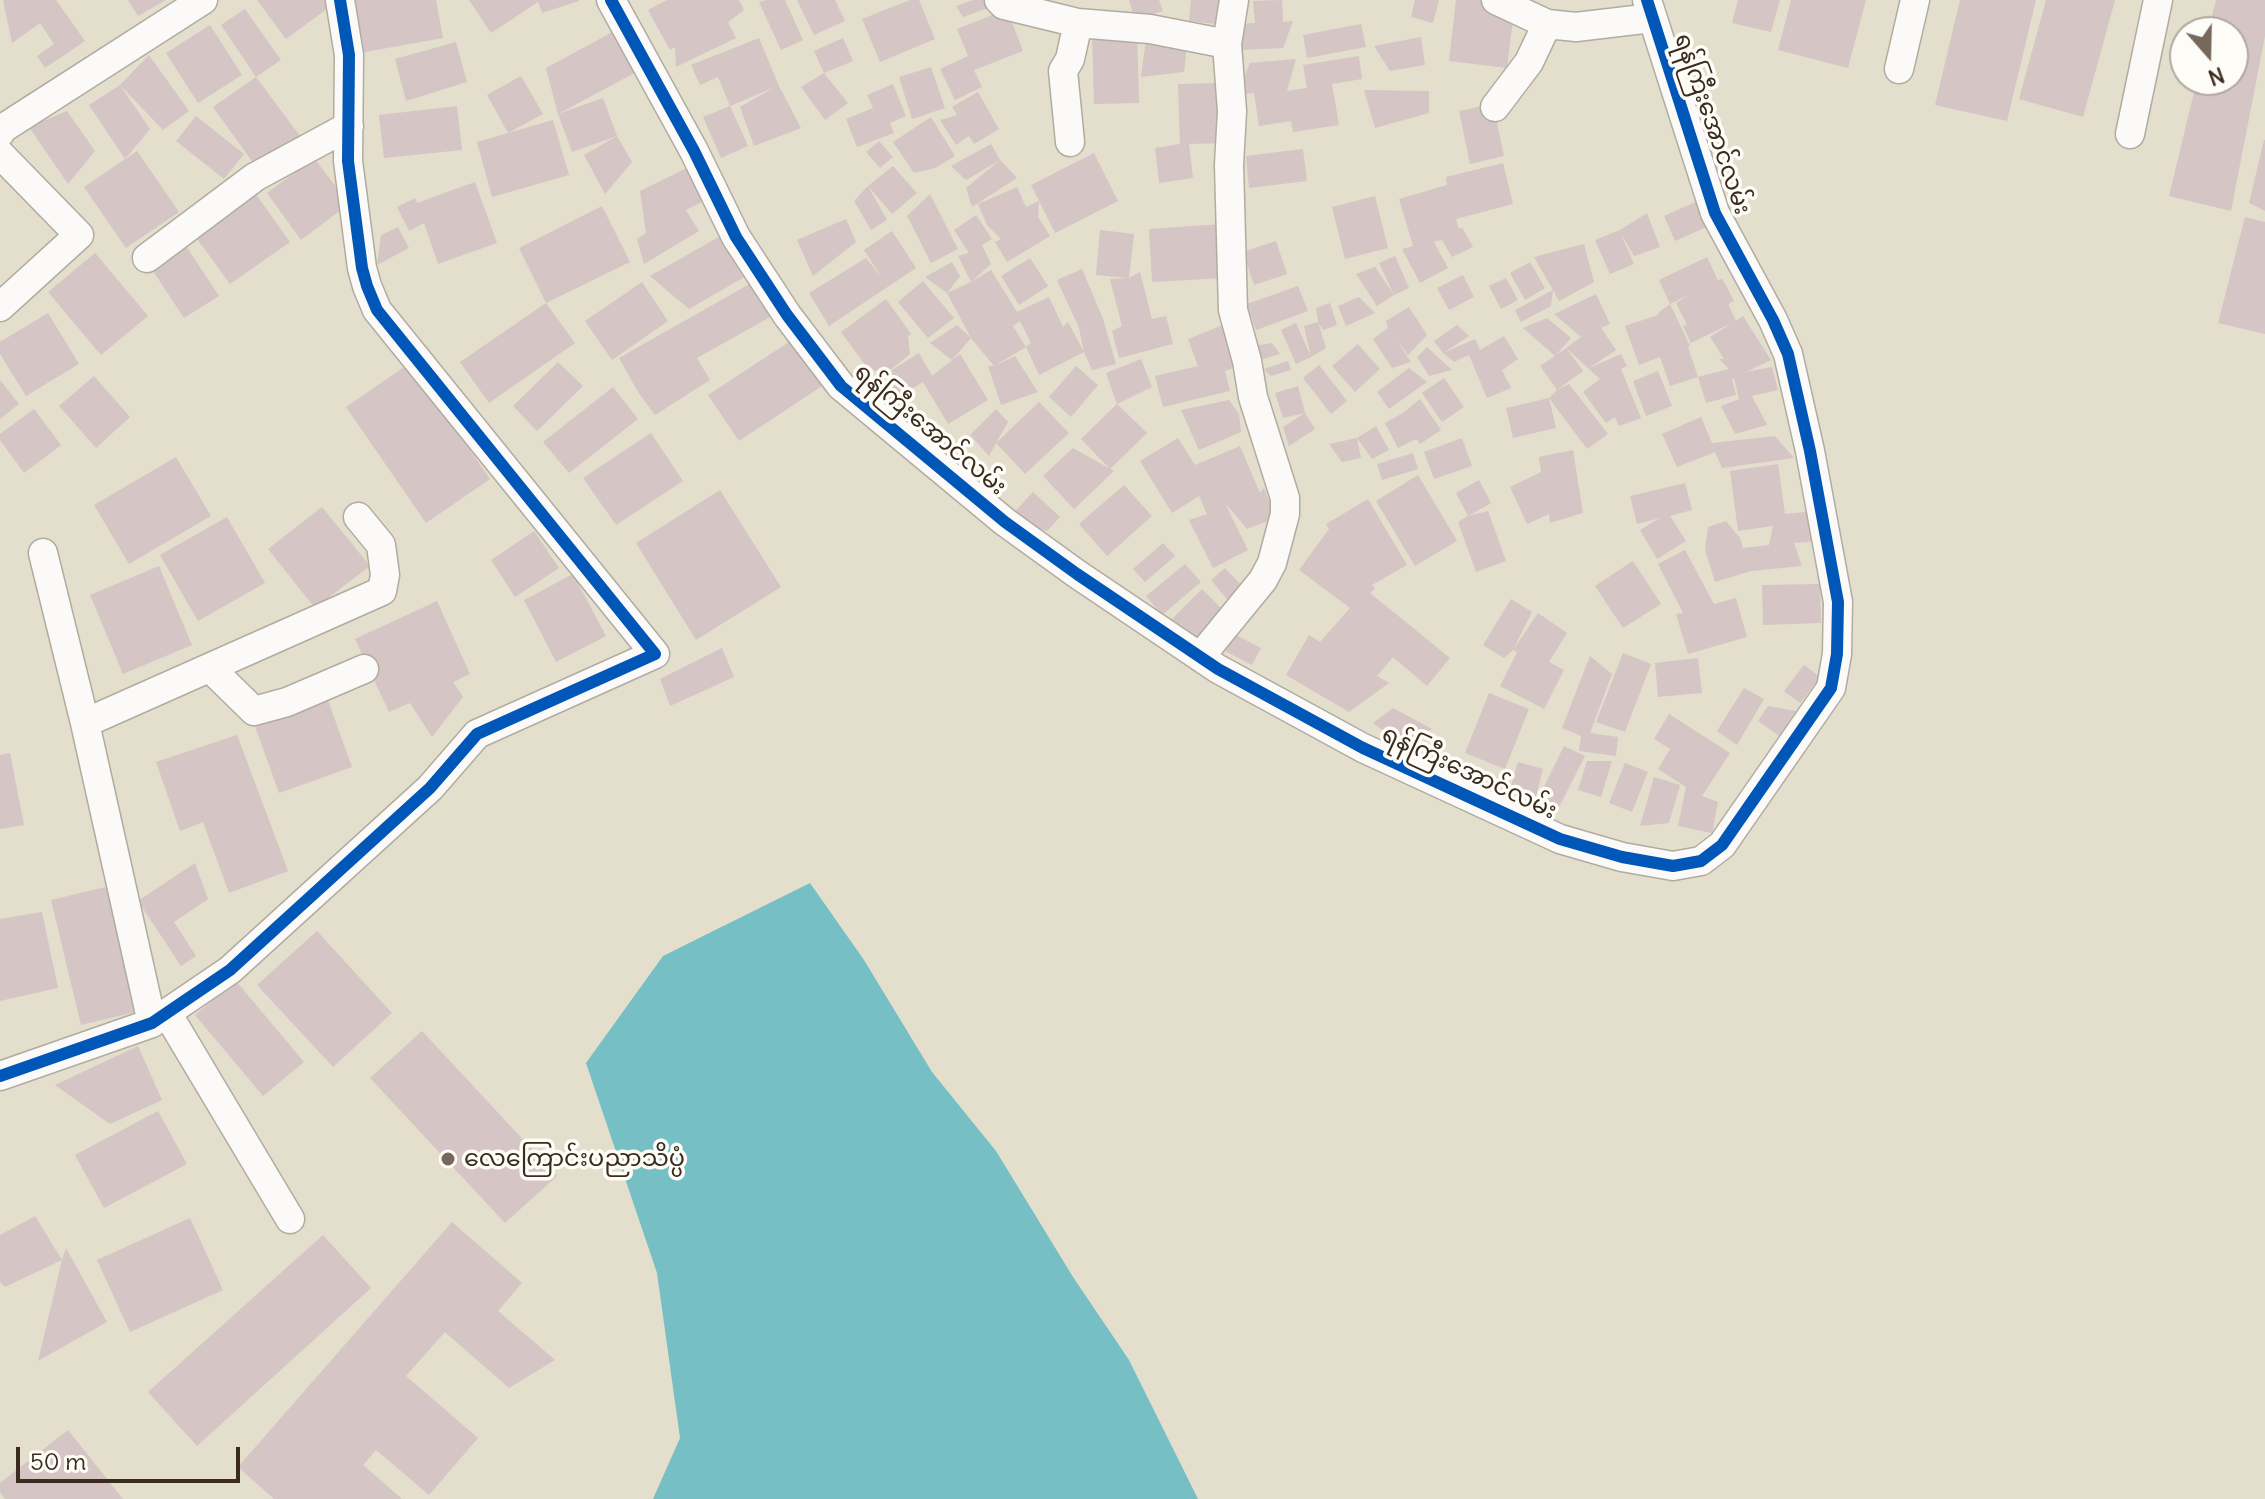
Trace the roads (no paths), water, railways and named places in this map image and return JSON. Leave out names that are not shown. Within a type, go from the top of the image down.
[{"type":"street","points":[[0,133],[203,0]]},
{"type":"street","points":[[0,1076],[160,1018],[230,970],[430,788],[477,734],[655,654],[377,310],[362,268],[348,161],[349,55],[340,0]]},
{"type":"street","name":"ရန်ကြီးအောင်လမ်း","points":[[611,0],[694,151],[736,237],[787,315],[841,386],[1005,522],[1218,669],[1363,748],[1560,839],[1622,857],[1673,866],[1701,861],[1722,845],[1831,688],[1837,654],[1838,602],[1788,354],[1715,213],[1649,9]]},
{"type":"street","points":[[999,0],[1004,5],[1078,23],[1150,29],[1227,44]]},
{"type":"street","points":[[1200,657],[1263,580],[1272,563],[1285,514],[1285,498],[1253,397],[1233,310],[1229,165],[1232,111],[1227,44],[1234,0]]},
{"type":"street","points":[[1496,0],[1547,24],[1576,27],[1649,9]]},
{"type":"street","points":[[1899,69],[1915,0]]},
{"type":"street","points":[[2130,134],[2158,0]]},
{"type":"street","points":[[1070,142],[1063,71],[1070,59],[1078,23]]},
{"type":"street","points":[[1495,107],[1529,62],[1547,24]]},
{"type":"street","points":[[147,258],[255,177],[349,126]]},
{"type":"street","points":[[0,154],[79,235],[0,307]]},
{"type":"street","points":[[85,723],[382,591],[385,575],[381,545],[358,517]]},
{"type":"street","points":[[43,553],[160,1018],[290,1219]]},
{"type":"street","points":[[210,668],[254,711],[287,702],[364,669]]},
{"type":"water","points":[[810,883],[864,960],[932,1072],[996,1151],[1073,1277],[1129,1360],[1198,1499],[653,1499],[680,1438],[657,1273],[586,1063],[663,956]]},
{"type":"place","name":"လေကြောင်းပညာသိပ္ပံ","points":[[448,1159]]}]
